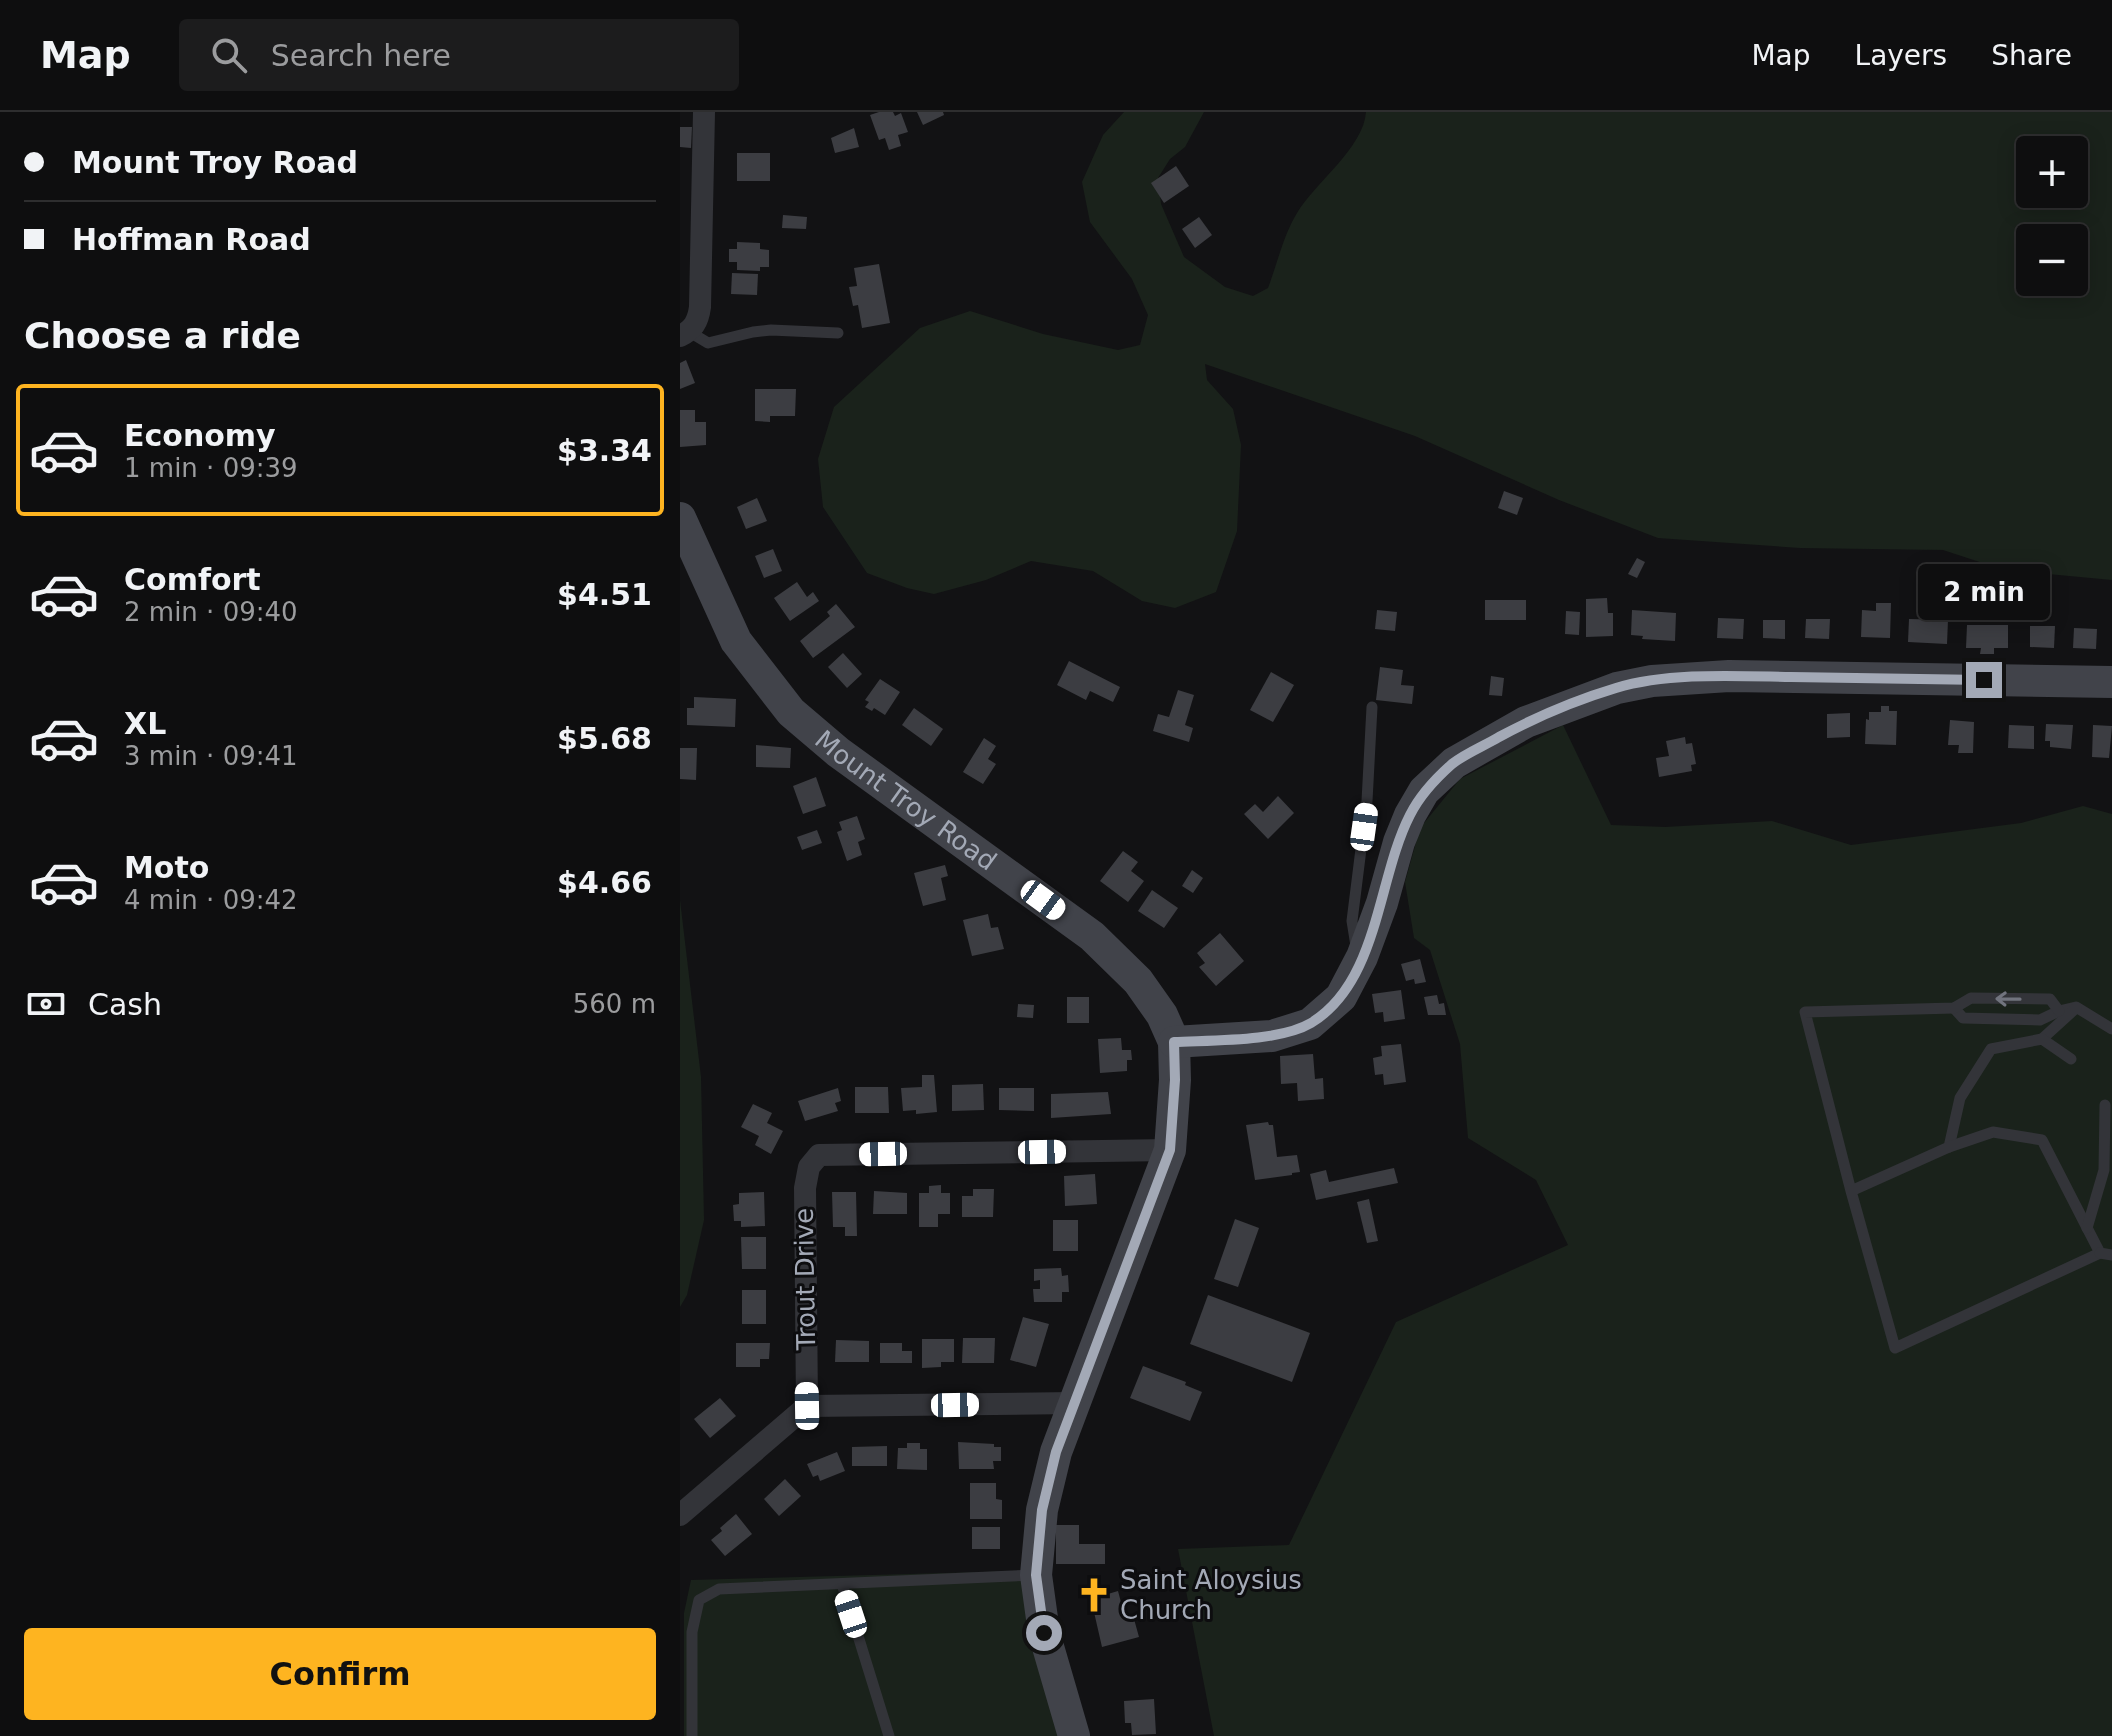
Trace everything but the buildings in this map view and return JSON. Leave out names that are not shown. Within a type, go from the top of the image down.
[{"type":"street","points":[[684,333],[698,320],[700,307],[704,112]]},
{"type":"street","name":"Mount Troy Road","points":[[680,518],[736,641],[791,712],[838,752],[1092,936],[1152,998],[1174,1042],[1175,1080],[1170,1150],[1056,1452],[1042,1510],[1036,1575],[1044,1633],[1074,1736]]},
{"type":"street","points":[[1174,1042],[1272,1036],[1310,1024],[1341,997],[1362,957],[1382,903],[1399,842],[1424,791],[1454,763],[1526,722],[1617,688],[1652,681],[1729,676],[2112,682]]},
{"type":"street","name":"Trout Drive","points":[[807,1406],[805,1188],[809,1167],[819,1155],[1170,1150]]},
{"type":"street","points":[[680,1515],[807,1406],[1074,1403]]},
{"type":"lane","points":[[684,333],[708,343],[771,330],[838,333]]},
{"type":"lane","points":[[1362,957],[1354,942],[1352,921],[1367,801],[1372,707]]},
{"type":"lane","points":[[1851,1191],[1949,1147],[1993,1132],[2042,1140],[2087,1228],[2106,1254],[1895,1348],[1851,1191],[1805,1012],[1954,1008],[1971,998],[2050,999],[2059,1011]]},
{"type":"lane","points":[[1949,1147],[1960,1098],[1991,1049],[2042,1039],[2076,1007]]},
{"type":"lane","points":[[1954,1008],[1963,1018],[2040,1020],[2076,1007],[2112,1029]]},
{"type":"lane","points":[[2042,1039],[2071,1059]]},
{"type":"lane","points":[[2087,1228],[2104,1170],[2105,1105]]},
{"type":"lane","points":[[692,1736],[692,1632],[699,1600],[719,1589],[1036,1575]]},
{"type":"lane","points":[[842,1584],[889,1736]]},
{"type":"shaded area","points":[[1124,112],[1204,112],[1185,147],[1170,159],[1158,178],[1161,204],[1184,257],[1225,287],[1253,296],[1268,288],[1292,221],[1357,138],[1366,112],[2112,112],[2112,580],[2004,570],[1943,550],[1800,548],[1658,538],[1559,500],[1415,436],[1205,364],[1207,380],[1233,409],[1241,445],[1237,531],[1216,592],[1175,608],[1142,601],[1093,571],[1031,561],[986,580],[934,594],[867,573],[823,507],[818,459],[834,407],[920,328],[970,311],[1043,334],[1118,350],[1140,345],[1148,315],[1132,279],[1090,222],[1082,182],[1103,135]]},
{"type":"shaded area","points":[[1563,725],[1611,825],[1665,827],[1772,821],[1851,845],[2021,823],[2083,806],[2112,814],[2112,1736],[1214,1736],[1178,1549],[1289,1545],[1396,1322],[1568,1245],[1536,1180],[1468,1138],[1460,1044],[1430,950],[1414,938],[1405,882],[1420,828],[1460,779]]},
{"type":"shaded area","points":[[680,900],[701,1077],[704,1220],[687,1295],[680,1307]]},
{"type":"shaded area","points":[[1022,1571],[1062,1736],[684,1736],[684,1613],[691,1580]]},
{"type":"place","name":"Saint Aloysius Church","points":[[1094,1595]]},
{"type":"route","points":[[1044,1633],[1036,1575],[1042,1510],[1056,1452],[1170,1150],[1175,1080],[1174,1042],[1272,1036],[1310,1024],[1341,997],[1362,957],[1382,903],[1399,842],[1424,791],[1454,763],[1526,722],[1617,688],[1652,681],[1729,676],[1984,680]]}]
